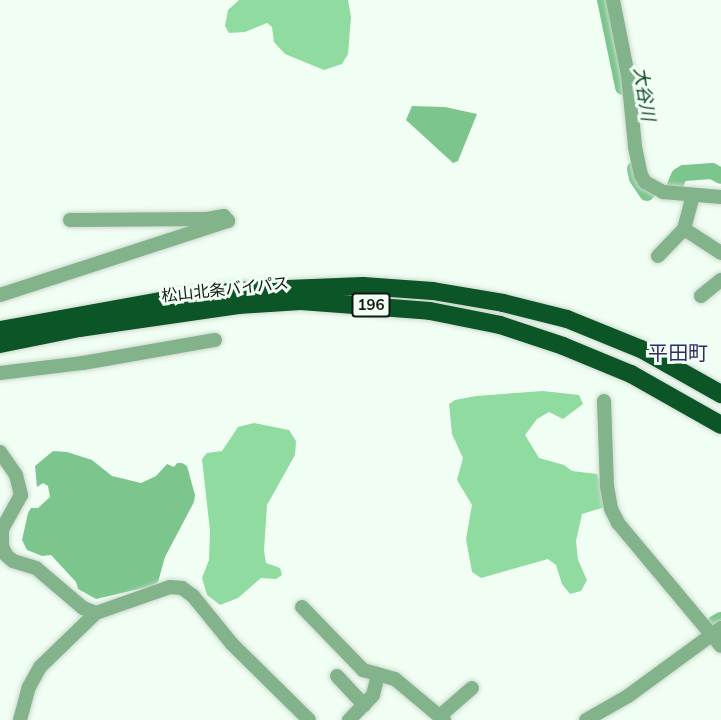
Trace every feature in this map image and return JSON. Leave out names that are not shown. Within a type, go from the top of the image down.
[{"type":"highway","name":"松山北条バイパス","points":[[0,330],[161,301],[237,291],[363,286],[433,291],[503,303],[567,319],[641,349],[721,394]]},
{"type":"highway","name":"松山北条バイパス","points":[[0,344],[238,304],[301,301],[430,311],[500,325],[563,345],[631,374],[721,425]]},
{"type":"street","points":[[613,0],[628,75],[634,137],[641,175],[645,182],[663,192],[721,197]]},
{"type":"street","points":[[658,256],[684,229],[693,196]]},
{"type":"street","points":[[0,295],[228,221],[224,216],[207,219],[70,220]]},
{"type":"street","points":[[684,229],[721,253]]},
{"type":"street","points":[[701,296],[721,280]]},
{"type":"street","points":[[0,373],[83,363],[215,340]]},
{"type":"street","points":[[586,720],[628,696],[718,636],[618,523],[611,509],[607,486],[604,401]]},
{"type":"street","points":[[0,452],[16,475],[21,495],[2,529],[2,546],[6,555],[13,561],[36,568],[84,608],[96,613]]},
{"type":"street","points":[[20,720],[29,687],[40,667],[96,613],[170,587],[182,588],[193,596],[232,644],[309,720]]},
{"type":"street","points":[[302,607],[363,670],[395,679],[442,718],[472,688]]},
{"type":"street","points":[[349,720],[373,695],[378,675]]},
{"type":"street","points":[[337,676],[364,705]]},
{"type":"shaded area","points":[[239,0],[348,0],[351,17],[348,54],[342,64],[324,70],[285,54],[274,42],[272,27],[267,23],[245,32],[229,33],[225,26],[228,10]]},
{"type":"shaded area","points":[[412,106],[445,107],[477,114],[458,161],[453,163],[406,120]]},
{"type":"shaded area","points":[[543,391],[579,395],[583,404],[563,419],[549,412],[537,419],[525,435],[539,458],[564,465],[572,471],[597,474],[605,507],[582,514],[576,541],[578,560],[587,580],[581,591],[570,594],[562,584],[556,565],[548,559],[481,578],[472,572],[466,539],[472,505],[457,480],[463,458],[452,434],[449,404],[455,400],[476,396]]},
{"type":"shaded area","points":[[254,423],[289,430],[296,441],[295,455],[267,505],[264,551],[266,563],[280,568],[282,575],[276,579],[261,578],[238,598],[220,605],[207,595],[202,578],[209,560],[210,531],[202,459],[207,453],[222,451],[238,427]]},
{"type":"shaded area","points":[[53,451],[67,452],[92,460],[112,476],[141,483],[156,476],[167,464],[174,467],[177,463],[182,463],[187,466],[195,495],[194,502],[165,557],[158,582],[152,586],[96,599],[78,589],[76,582],[51,555],[42,556],[27,550],[22,540],[28,513],[31,508],[38,508],[50,497],[48,486],[43,483],[37,487],[35,466]]},
{"type":"waterway","name":"大谷川","points":[[605,0],[623,87]]},
{"type":"waterway","name":"大谷川","points":[[635,169],[637,178],[647,193]]},
{"type":"waterway","name":"大谷川","points":[[673,190],[679,176],[684,173],[712,171],[721,176]]},
{"type":"waterway","name":"大谷川","points":[[714,624],[721,620]]},
{"type":"district","name":"平田町","points":[[678,352]]}]
